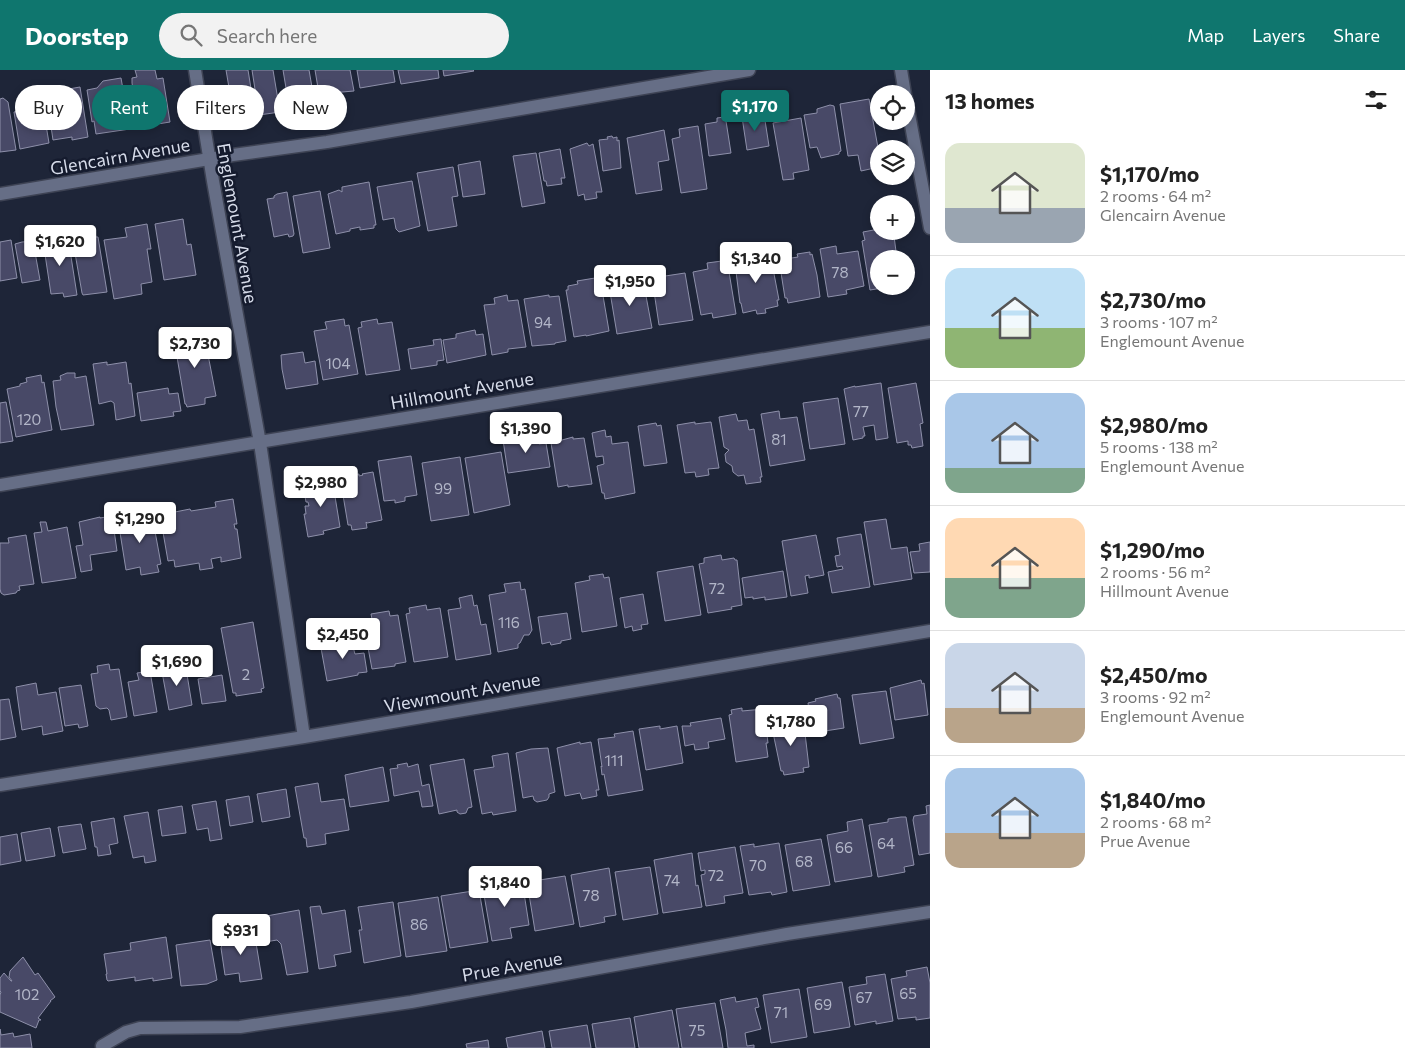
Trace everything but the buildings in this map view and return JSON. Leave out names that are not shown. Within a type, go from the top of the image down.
[{"type":"street","name":"Englemount Avenue","points":[[195,70],[260,443],[304,737]]},
{"type":"street","name":"Glencairn Avenue","points":[[0,194],[337,140],[749,70]]},
{"type":"street","points":[[901,70],[904,85]]},
{"type":"street","points":[[912,130],[930,228]]},
{"type":"street","name":"Hillmount Avenue","points":[[0,485],[260,443],[580,387],[930,332]]},
{"type":"street","name":"Viewmount Avenue","points":[[0,785],[304,737],[930,631]]},
{"type":"street","name":"Prue Avenue","points":[[102,1046],[126,1032],[140,1028],[240,1027],[411,1002],[788,934],[930,912]]}]
